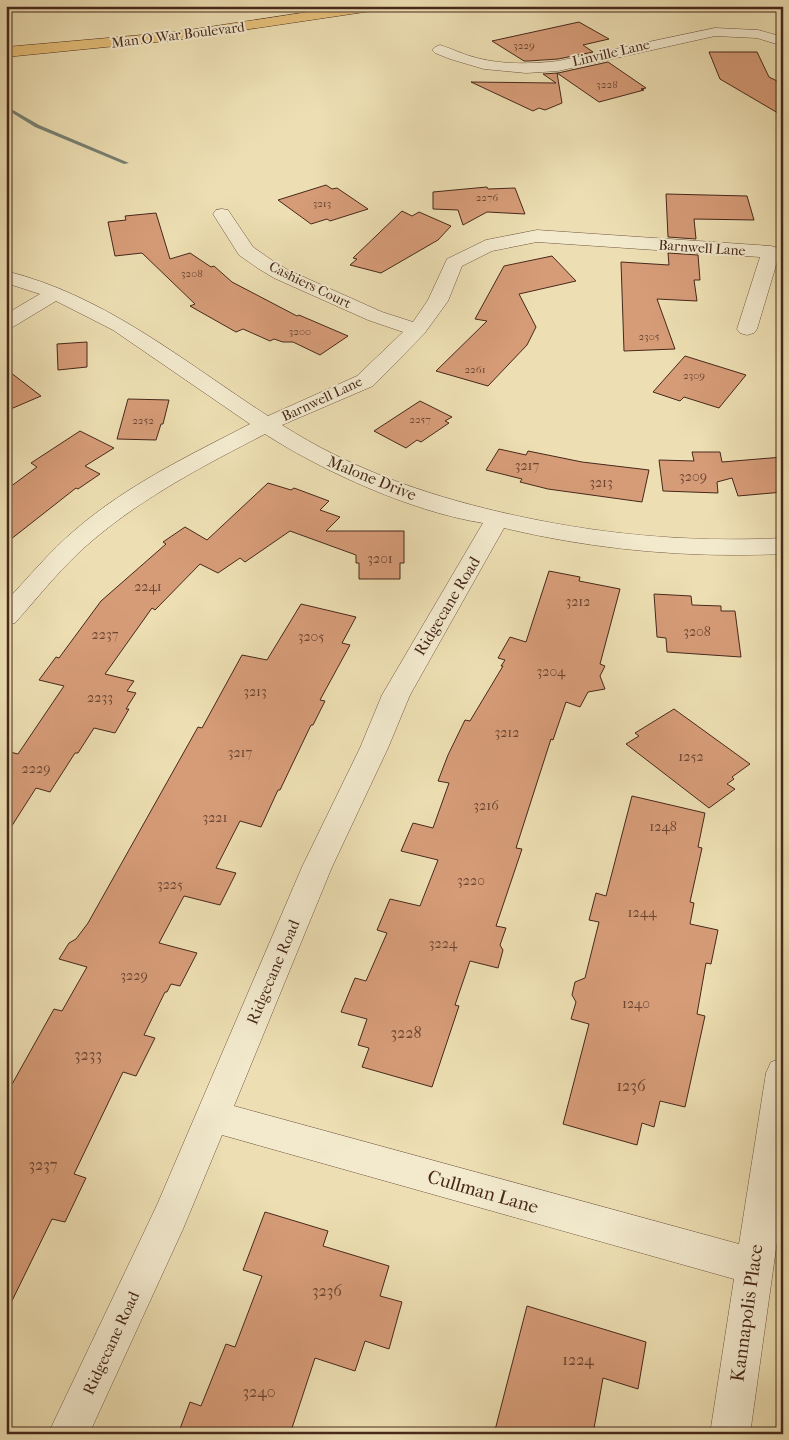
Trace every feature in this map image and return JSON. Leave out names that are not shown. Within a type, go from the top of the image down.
[{"type":"main road","name":"Man O War Boulevard","points":[[6,40],[162,25],[294,6]]},
{"type":"main road","name":"Man O War Boulevard","points":[[6,52],[176,36],[378,6]]},
{"type":"street","name":"Linville Lane","points":[[440,50],[477,64],[510,70],[532,70],[715,32],[758,34],[783,42]]},
{"type":"street","name":"Cashiers Court","points":[[222,214],[246,251],[281,274],[376,316],[417,330]]},
{"type":"street","name":"Barnwell Lane","points":[[6,618],[64,553],[110,514],[180,469],[267,424],[365,381],[417,330],[438,301],[454,263],[486,246],[537,236],[771,252],[747,329]]},
{"type":"street","name":"Malone Drive","points":[[6,277],[56,293],[122,325],[267,424],[335,465],[374,482],[463,512],[581,537],[651,546],[735,549],[783,546]]},
{"type":"street","points":[[6,324],[56,293]]},
{"type":"street","name":"Ridgecane Road","points":[[68,1434],[170,1217],[316,868],[374,748],[396,695],[496,519]]},
{"type":"street","name":"Kannapolis Place","points":[[730,1434],[783,1073]]},
{"type":"street","name":"Cullman Lane","points":[[212,1116],[754,1266]]},
{"type":"building","points":[[579,22],[609,39],[583,45],[593,52],[558,59],[528,61],[524,61],[492,41]]},
{"type":"building","points":[[709,52],[757,52],[769,77],[783,84],[783,116],[720,79]]},
{"type":"building","points":[[608,62],[646,88],[599,102],[557,73]]},
{"type":"building","points":[[557,73],[562,103],[545,110],[539,108],[533,111],[471,82],[556,83],[543,74]]},
{"type":"building","points":[[326,185],[332,189],[337,188],[368,209],[330,221],[327,219],[311,224],[278,200]]},
{"type":"building","points":[[487,187],[488,189],[515,188],[525,214],[487,212],[463,225],[458,210],[433,209],[433,192]]},
{"type":"building","points":[[666,194],[747,196],[754,220],[694,219],[696,239],[668,237]]},
{"type":"building","points":[[402,211],[412,216],[419,212],[451,226],[438,240],[381,273],[350,265],[357,259],[353,258]]},
{"type":"building","points":[[156,213],[170,259],[190,253],[211,267],[214,266],[232,282],[297,316],[299,315],[348,336],[320,355],[293,342],[283,342],[274,339],[270,341],[243,329],[236,332],[190,306],[195,304],[142,253],[115,256],[108,222],[126,220],[125,216]]},
{"type":"building","points":[[668,253],[698,255],[700,280],[694,280],[697,301],[657,299],[675,349],[624,351],[621,262],[669,265]]},
{"type":"building","points":[[552,256],[576,281],[519,294],[536,327],[527,345],[488,386],[436,371],[487,321],[475,319],[504,266]]},
{"type":"building","points":[[87,342],[87,367],[58,370],[57,344]]},
{"type":"building","points":[[685,356],[746,375],[719,408],[684,397],[680,401],[653,392]]},
{"type":"building","points":[[6,369],[41,396],[6,411]]},
{"type":"building","points":[[128,399],[169,400],[163,424],[161,424],[156,440],[117,439]]},
{"type":"building","points":[[420,401],[452,417],[445,421],[449,423],[421,442],[417,440],[406,448],[374,431]]},
{"type":"building","points":[[80,431],[114,448],[85,466],[100,474],[78,489],[76,488],[6,543],[6,490],[37,467],[31,463]]},
{"type":"building","points":[[499,449],[526,455],[528,451],[582,462],[649,470],[642,502],[548,489],[520,482],[522,479],[486,470]]},
{"type":"building","points":[[692,452],[720,452],[722,462],[783,457],[783,492],[738,496],[732,478],[717,482],[718,493],[663,491],[659,460],[694,461]]},
{"type":"building","points":[[268,483],[291,490],[294,488],[329,501],[320,510],[340,517],[326,531],[404,531],[404,563],[400,563],[400,579],[359,579],[359,563],[356,563],[356,555],[290,531],[245,562],[240,558],[218,573],[200,564],[155,610],[152,608],[105,674],[134,681],[127,691],[136,693],[115,733],[94,728],[50,792],[36,788],[6,835],[6,751],[18,754],[64,686],[39,680],[56,657],[59,658],[101,601],[166,544],[163,542],[185,527],[207,540]]},
{"type":"building","points":[[549,571],[580,577],[579,581],[620,589],[600,664],[605,666],[600,676],[605,689],[588,692],[580,707],[566,702],[553,740],[551,739],[516,848],[522,849],[496,926],[506,928],[500,945],[503,950],[498,968],[470,961],[455,1005],[459,1006],[432,1087],[362,1067],[369,1048],[358,1045],[367,1019],[341,1012],[355,978],[366,981],[387,933],[377,930],[390,899],[420,906],[438,860],[401,851],[413,823],[433,828],[449,783],[438,781],[448,755],[465,720],[470,721],[503,666],[501,666],[505,660],[498,658],[510,637],[526,642]]},
{"type":"building","points":[[654,594],[691,596],[692,605],[721,606],[721,611],[735,611],[741,657],[667,652],[666,638],[657,637]]},
{"type":"building","points":[[301,604],[356,617],[342,643],[350,645],[320,700],[325,701],[313,725],[311,725],[261,827],[240,821],[216,868],[236,873],[220,905],[184,896],[159,943],[197,953],[180,986],[171,984],[167,992],[165,992],[144,1035],[155,1038],[136,1076],[123,1072],[74,1174],[86,1178],[65,1222],[52,1219],[6,1313],[6,1095],[54,1009],[62,1011],[87,967],[59,959],[69,943],[76,939],[88,923],[198,727],[202,728],[242,655],[267,660]]},
{"type":"building","points":[[674,709],[750,764],[732,777],[734,779],[727,784],[735,789],[709,808],[626,744],[639,736],[635,733]]},
{"type":"building","points":[[632,796],[705,813],[698,847],[702,848],[690,902],[694,903],[690,924],[718,930],[711,964],[706,963],[697,1014],[705,1016],[685,1107],[660,1101],[654,1127],[642,1123],[637,1145],[563,1124],[589,1024],[571,1019],[576,1002],[572,995],[575,982],[585,978],[599,922],[589,920],[596,893],[606,896]]},
{"type":"building","points":[[265,1212],[328,1231],[323,1246],[389,1266],[380,1296],[402,1302],[389,1349],[365,1341],[355,1371],[315,1358],[290,1434],[178,1434],[190,1402],[201,1406],[226,1344],[235,1347],[262,1276],[243,1270]]},
{"type":"building","points":[[527,1306],[646,1342],[638,1389],[603,1378],[593,1434],[494,1434]]},
{"type":"waterway","points":[[6,107],[37,126],[126,163]]}]
